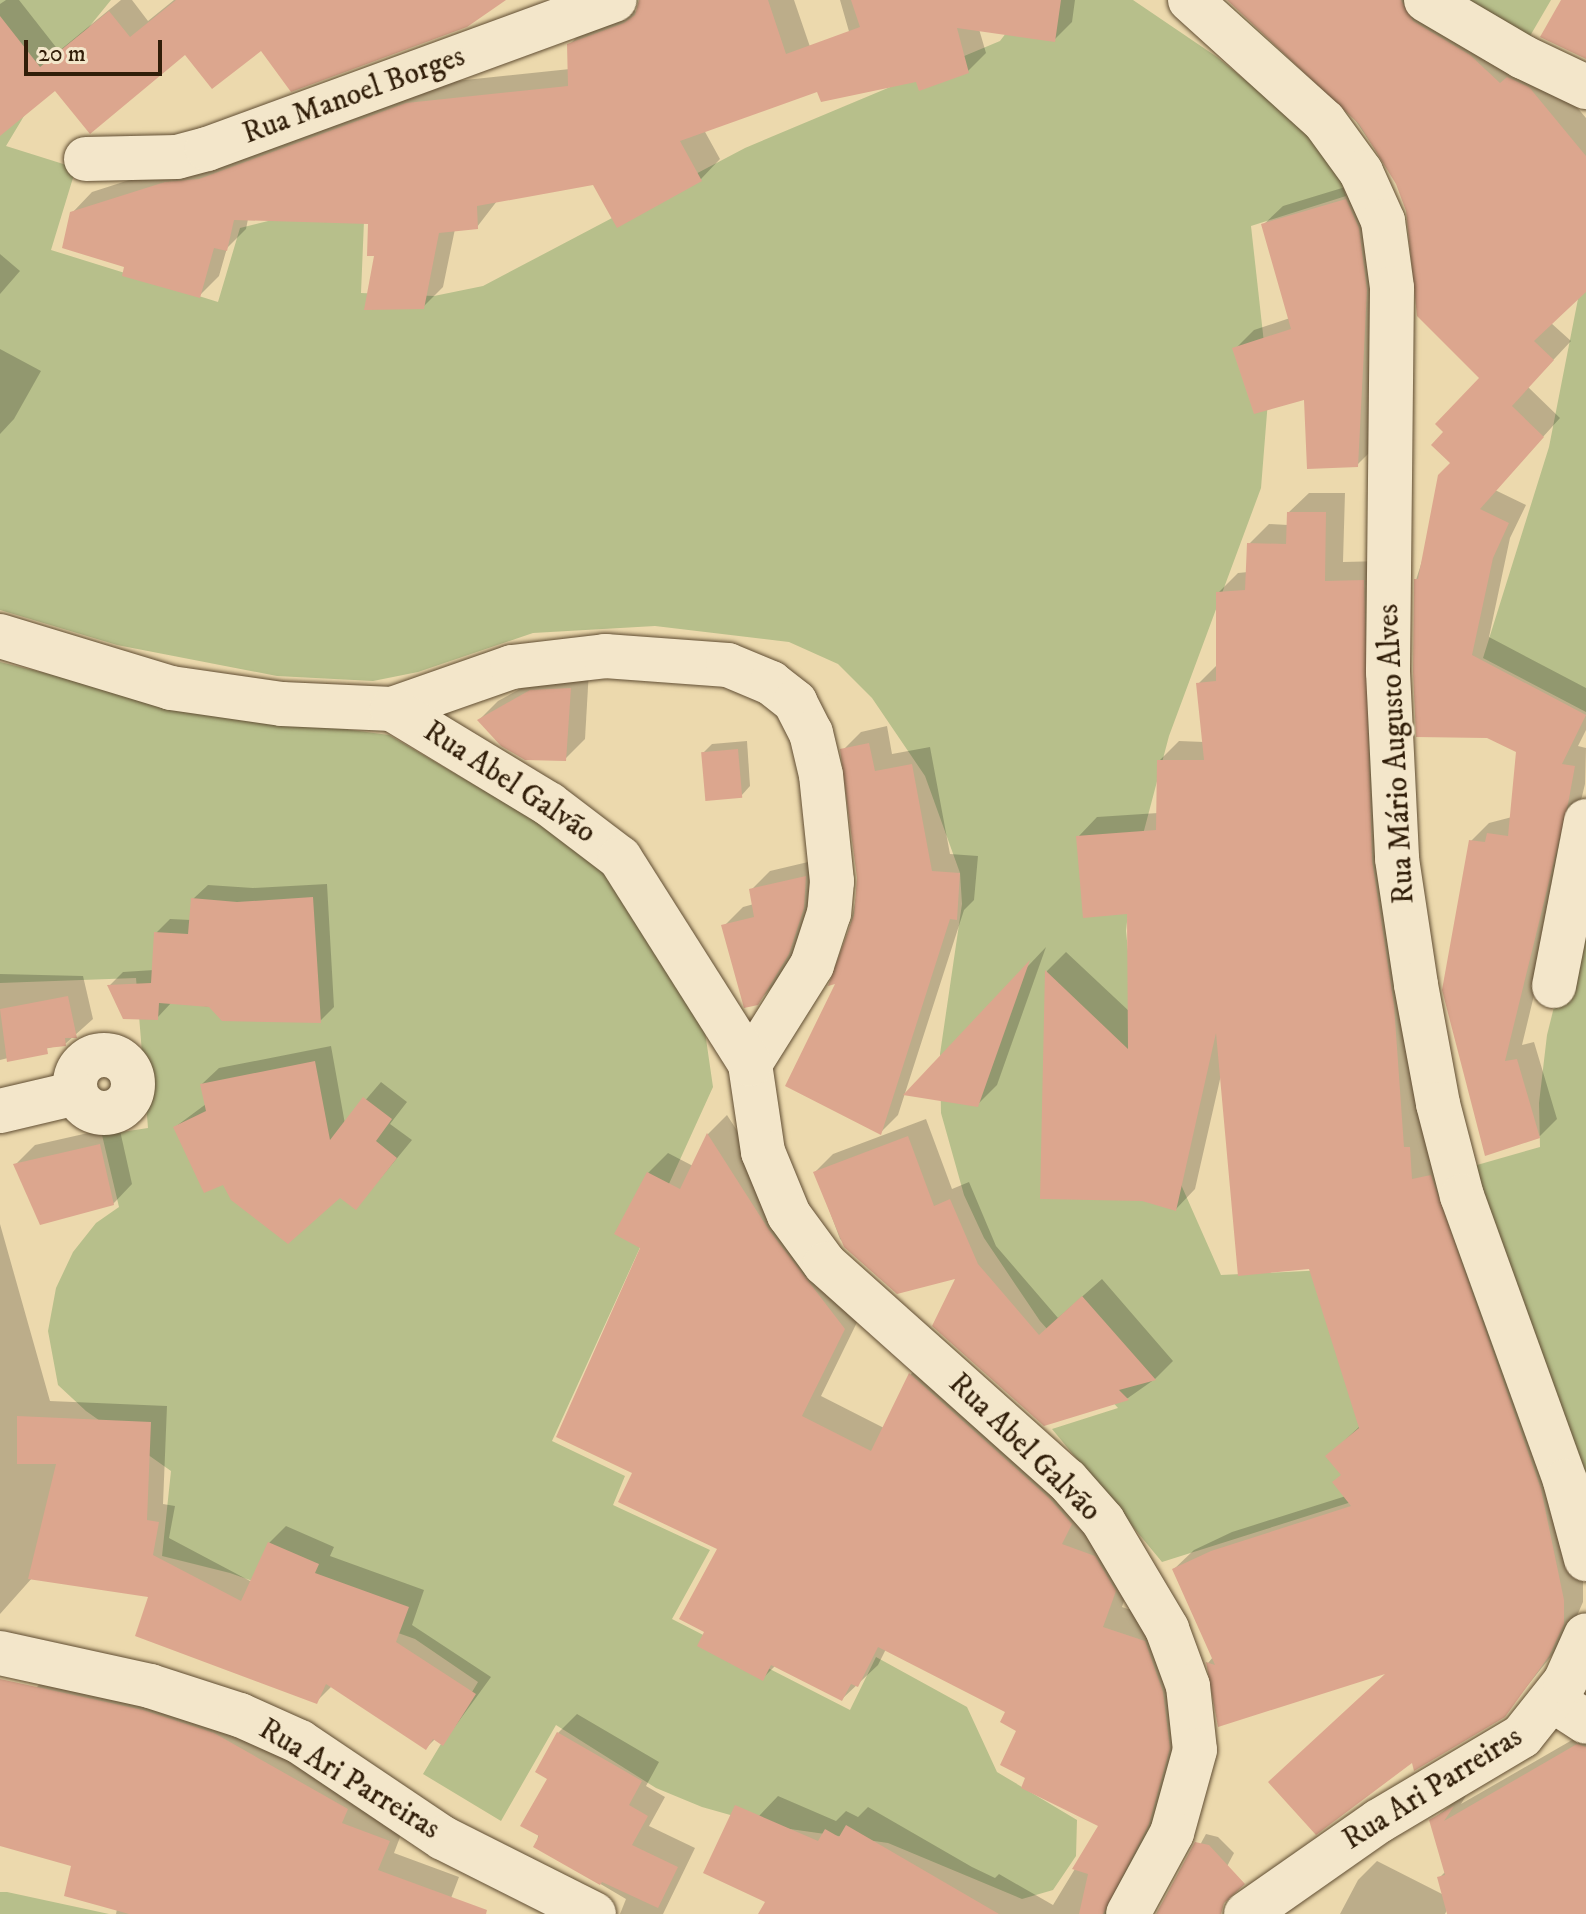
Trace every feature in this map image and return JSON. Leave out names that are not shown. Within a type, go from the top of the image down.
[{"type":"street","name":"Rua Manoel Borges","points":[[86,159],[177,157],[207,149],[615,0]]},
{"type":"street","name":"Rua Mário Augusto Alves","points":[[1190,0],[1324,121],[1361,172],[1383,221],[1392,288],[1389,687],[1397,859],[1416,985],[1438,1104],[1462,1196],[1565,1481],[1586,1559]]},
{"type":"street","points":[[1426,0],[1523,57],[1586,87]]},
{"type":"street","name":"Rua Abel Galvão","points":[[0,636],[171,688],[282,704],[392,709],[512,667],[605,656],[728,665],[771,683],[795,702],[811,733],[821,775],[831,848],[829,913],[812,965],[750,1064]]},
{"type":"street","name":"Rua Abel Galvão","points":[[392,709],[549,804],[620,858],[750,1064],[767,1164],[789,1215],[810,1244],[848,1286],[1067,1480],[1103,1521],[1167,1629],[1188,1686],[1195,1750],[1172,1833],[1128,1914]]},
{"type":"street","points":[[1554,986],[1586,821]]},
{"type":"street","points":[[0,1111],[76,1093]]},
{"type":"street","name":"Rua Ari Parreiras","points":[[1246,1914],[1379,1821],[1570,1711],[1586,1635]]},
{"type":"street","name":"Rua Ari Parreiras","points":[[0,1653],[150,1686],[240,1715],[300,1742],[457,1846],[594,1914]]},
{"type":"green space","points":[[0,0],[111,0],[45,81],[6,146],[76,168],[51,250],[218,302],[240,228],[365,197],[361,293],[434,296],[483,286],[745,148],[1000,41],[1031,0],[1133,0],[1217,57],[1306,130],[1338,172],[1346,196],[1251,226],[1269,388],[1261,488],[1169,736],[1132,876],[1126,931],[1136,1030],[1175,1171],[1221,1275],[1327,1270],[1383,1492],[1162,1562],[1052,1429],[1118,1408],[1040,1321],[984,1238],[964,1195],[941,1113],[940,1054],[962,904],[960,873],[925,776],[872,698],[838,664],[789,642],[655,626],[533,633],[418,672],[373,681],[277,676],[117,645],[0,610]]},
{"type":"green space","points":[[1470,0],[1551,0],[1530,36],[1468,4]]},
{"type":"green space","points":[[1586,258],[1586,712],[1483,658],[1549,447]]},
{"type":"green space","points":[[0,662],[187,708],[389,735],[603,860],[704,1025],[713,1087],[552,1441],[625,1476],[613,1505],[710,1550],[672,1619],[850,1710],[876,1657],[967,1707],[997,1772],[1077,1820],[1076,1856],[1053,1890],[1022,1899],[888,1843],[769,1826],[702,1807],[656,1788],[556,1725],[501,1821],[423,1774],[478,1682],[415,1639],[230,1573],[162,1556],[171,1471],[86,1411],[58,1385],[48,1331],[56,1288],[73,1252],[96,1223],[119,1207],[102,1135],[148,1128],[136,978],[0,983]]},
{"type":"green space","points":[[1586,879],[1586,1480],[1470,1167],[1540,1147],[1539,1103],[1547,1035]]},
{"type":"green space","points":[[0,1892],[7,1892],[109,1914],[0,1914]]},
{"type":"building","points":[[176,0],[506,0],[467,27],[291,92],[261,51],[212,89],[185,55],[90,134],[55,91],[0,136],[0,16],[40,67],[109,11],[130,37]]},
{"type":"building","points":[[639,0],[768,0],[786,54],[860,27],[851,0],[1061,0],[1055,42],[957,28],[969,73],[919,91],[916,82],[821,102],[817,92],[680,141],[702,181],[617,228],[593,185],[477,206],[478,229],[439,233],[424,309],[364,310],[374,256],[367,256],[368,224],[234,220],[227,251],[214,248],[200,298],[122,276],[124,267],[62,248],[70,212],[165,182],[199,179],[406,103],[568,86],[567,44],[624,23],[635,15]]},
{"type":"building","points":[[1227,0],[1401,0],[1413,21],[1470,55],[1500,83],[1507,77],[1529,87],[1586,156],[1586,292],[1534,341],[1554,360],[1512,406],[1544,437],[1480,509],[1509,523],[1493,558],[1472,655],[1586,715],[1562,764],[1575,766],[1568,804],[1505,1061],[1517,1059],[1540,1138],[1485,1156],[1442,990],[1469,840],[1485,842],[1487,833],[1508,836],[1516,752],[1487,738],[1416,737],[1413,672],[1414,579],[1418,579],[1438,475],[1450,463],[1431,445],[1443,432],[1435,424],[1479,378],[1417,316],[1406,211],[1396,184],[1359,124]]},
{"type":"building","points":[[1561,0],[1586,0],[1586,59],[1540,37]]},
{"type":"building","points":[[1346,199],[1359,228],[1367,290],[1358,467],[1307,469],[1304,400],[1254,414],[1232,348],[1291,329],[1261,224]]},
{"type":"building","points":[[1287,512],[1326,512],[1325,581],[1364,580],[1372,860],[1394,1005],[1404,1147],[1410,1147],[1412,1179],[1431,1175],[1541,1489],[1564,1600],[1564,1624],[1549,1656],[1505,1717],[1414,1771],[1412,1763],[1316,1835],[1268,1782],[1385,1674],[1218,1727],[1206,1662],[1215,1665],[1172,1569],[1211,1551],[1351,1506],[1332,1482],[1341,1475],[1325,1456],[1359,1428],[1309,1269],[1238,1276],[1216,1033],[1176,1211],[1142,1201],[1040,1199],[1045,970],[1128,1049],[1127,914],[1083,918],[1076,836],[1156,830],[1157,760],[1204,760],[1196,683],[1216,681],[1216,592],[1245,590],[1247,543],[1286,544]]},
{"type":"building","points":[[571,688],[566,761],[525,760],[501,746],[477,720],[530,690]]},
{"type":"building","points":[[869,743],[875,771],[912,764],[932,871],[960,873],[957,920],[950,919],[881,1135],[785,1086],[835,984],[828,986],[854,915],[857,878],[840,749]]},
{"type":"building","points":[[738,749],[742,798],[705,801],[701,752]]},
{"type":"building","points":[[806,876],[804,908],[789,954],[758,1005],[744,1008],[721,925],[754,917],[749,889]]},
{"type":"building","points":[[313,897],[321,1023],[222,1021],[209,1007],[159,1003],[158,1020],[123,1019],[107,985],[151,983],[154,932],[188,934],[191,898],[237,902]]},
{"type":"building","points":[[1030,960],[978,1107],[903,1095]]},
{"type":"building","points":[[68,996],[77,1038],[65,1038],[66,1046],[47,1048],[48,1054],[7,1062],[0,1009]]},
{"type":"building","points":[[315,1061],[330,1140],[363,1097],[392,1119],[376,1141],[397,1158],[356,1210],[340,1198],[288,1244],[231,1200],[223,1185],[204,1193],[173,1127],[206,1111],[200,1084]]},
{"type":"building","points":[[707,1133],[769,1230],[845,1329],[802,1416],[871,1451],[909,1373],[1049,1498],[1072,1524],[1062,1544],[1095,1556],[1116,1591],[1103,1627],[1145,1641],[1163,1692],[1170,1748],[1149,1824],[1103,1914],[1079,1914],[1088,1874],[1072,1869],[1098,1826],[1021,1788],[1025,1778],[1000,1765],[1016,1731],[1000,1722],[1005,1712],[878,1647],[858,1687],[851,1684],[842,1701],[771,1665],[763,1681],[697,1646],[704,1632],[679,1619],[717,1549],[618,1502],[632,1473],[556,1437],[640,1248],[614,1234],[647,1172],[680,1189]]},
{"type":"building","points":[[908,1136],[934,1206],[950,1199],[978,1264],[1039,1335],[1082,1296],[1156,1380],[1119,1390],[1129,1400],[1044,1426],[932,1326],[955,1279],[897,1294],[844,1247],[813,1172]]},
{"type":"building","points":[[100,1144],[114,1205],[40,1225],[13,1164]]},
{"type":"building","points":[[17,1416],[151,1422],[147,1520],[159,1522],[153,1555],[241,1601],[268,1542],[319,1564],[315,1573],[409,1607],[396,1642],[476,1694],[443,1746],[433,1739],[426,1750],[326,1684],[317,1704],[135,1636],[148,1597],[28,1579],[56,1464],[17,1464]]},
{"type":"building","points":[[0,1679],[143,1710],[214,1733],[348,1809],[342,1823],[390,1841],[378,1870],[487,1910],[486,1914],[129,1914],[64,1896],[71,1866],[0,1846]]},
{"type":"building","points":[[557,1732],[642,1781],[629,1805],[648,1816],[632,1845],[678,1867],[658,1908],[602,1882],[600,1885],[533,1847],[539,1836],[520,1826],[547,1779],[535,1772]]},
{"type":"building","points":[[1577,1744],[1586,1747],[1586,1914],[1447,1914],[1437,1877],[1445,1875],[1429,1820],[1454,1806],[1444,1821]]},
{"type":"building","points":[[735,1805],[818,1841],[825,1829],[839,1837],[846,1825],[999,1914],[758,1914],[765,1902],[703,1873]]},
{"type":"building","points":[[1195,1842],[1209,1845],[1245,1884],[1224,1903],[1221,1914],[1156,1914]]}]
